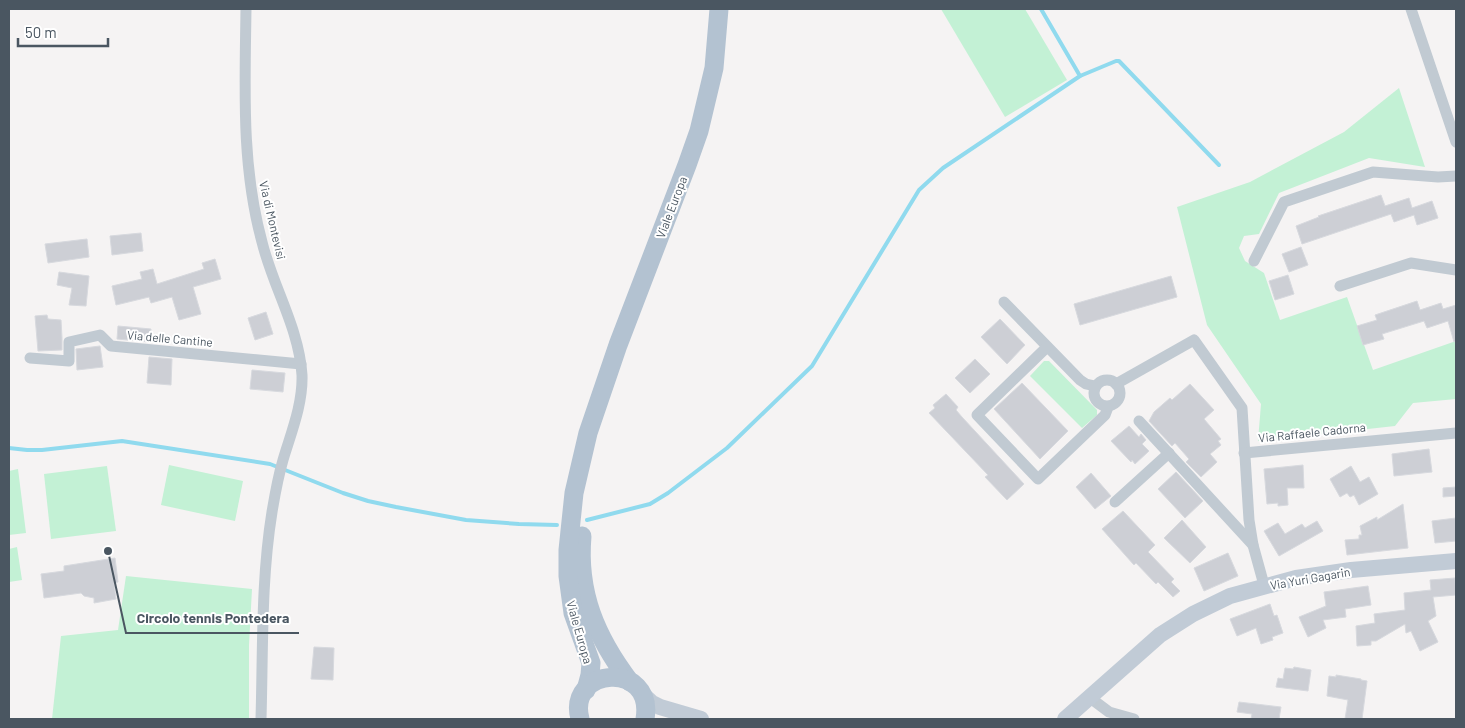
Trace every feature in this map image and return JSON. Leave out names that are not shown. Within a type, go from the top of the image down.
[{"type":"main road","name":"Viale Europa","points":[[586,690],[590,675],[590,663],[570,601],[568,576],[568,550],[574,493],[583,453],[618,345],[699,131],[714,68],[719,9]]},
{"type":"main road","name":"Viale Europa","points":[[601,399],[585,510],[581,545],[581,569],[587,601],[597,629],[610,655],[635,687],[645,705],[645,719]]},
{"type":"main road","name":"Viale Europa","points":[[580,719],[579,702],[586,690],[596,680],[610,676],[624,679],[635,687]]},
{"type":"street","name":"Via di Montevisi","points":[[246,9],[245,140],[250,183],[261,241],[295,337],[302,377],[299,404],[283,460],[272,512],[266,564],[261,719]]},
{"type":"street","points":[[1411,9],[1453,121],[1456,142]]},
{"type":"street","points":[[1254,261],[1284,202],[1374,172],[1438,177],[1456,176]]},
{"type":"street","points":[[1340,286],[1410,262],[1456,270]]},
{"type":"street","points":[[1004,302],[1080,380],[1095,386]]},
{"type":"street","name":"Via delle Cantine","points":[[30,358],[69,361],[69,342],[100,336],[111,346],[301,364]]},
{"type":"street","points":[[1116,384],[1194,340],[1242,408],[1244,453]]},
{"type":"street","points":[[1047,347],[977,415],[1038,479],[1105,415],[1108,407]]},
{"type":"street","points":[[1108,380],[1116,384],[1120,392],[1117,402],[1108,407],[1102,406],[1094,399],[1095,386],[1101,381],[1108,380]]},
{"type":"street","points":[[1139,421],[1253,545]]},
{"type":"street","name":"Via Raffaele Cadorna","points":[[1264,585],[1253,545],[1247,501],[1244,453],[1456,433]]},
{"type":"street","points":[[1115,502],[1169,453]]},
{"type":"street","name":"Via Yuri Gagarin","points":[[1065,719],[1160,634],[1230,596],[1264,585],[1330,572],[1456,561]]},
{"type":"street","points":[[635,687],[652,703],[660,707],[701,719]]},
{"type":"street","points":[[1089,697],[1109,712],[1134,719]]},
{"type":"green space","points":[[941,9],[1025,9],[1067,80],[1005,117]]},
{"type":"green space","points":[[1399,88],[1425,167],[1369,158],[1279,193],[1259,234],[1244,236],[1239,248],[1245,261],[1264,273],[1280,320],[1347,297],[1373,370],[1456,341],[1456,399],[1413,403],[1395,426],[1258,441],[1261,404],[1207,325],[1177,207],[1250,182],[1344,132]]},
{"type":"green space","points":[[1044,361],[1049,361],[1097,410],[1097,415],[1082,428],[1030,376]]},
{"type":"green space","points":[[169,465],[243,481],[235,521],[161,505]]},
{"type":"green space","points":[[107,466],[116,531],[51,539],[44,474]]},
{"type":"green space","points":[[18,469],[26,533],[9,535],[9,471]]},
{"type":"green space","points":[[17,547],[22,580],[9,582],[9,549]]},
{"type":"green space","points":[[126,576],[252,589],[249,645],[249,719],[52,719],[61,636],[118,630]]},
{"type":"building","points":[[1381,195],[1385,206],[1409,198],[1412,208],[1432,201],[1438,218],[1417,225],[1414,215],[1394,222],[1391,214],[1302,244],[1296,226],[1318,216]]},
{"type":"building","points":[[141,233],[143,251],[112,255],[110,236]]},
{"type":"building","points":[[87,239],[89,257],[48,263],[45,244]]},
{"type":"building","points":[[1301,247],[1308,265],[1289,272],[1282,254]]},
{"type":"building","points":[[215,259],[221,279],[193,287],[201,314],[179,320],[172,297],[151,303],[149,297],[116,305],[112,286],[142,279],[140,272],[153,269],[157,284],[204,269],[202,263]]},
{"type":"building","points":[[59,272],[89,276],[86,306],[69,305],[72,288],[57,285]]},
{"type":"building","points":[[1288,275],[1294,294],[1275,300],[1269,281]]},
{"type":"building","points":[[1171,276],[1177,297],[1080,325],[1074,304]]},
{"type":"building","points":[[1417,301],[1420,310],[1441,303],[1443,309],[1456,305],[1456,341],[1454,342],[1448,321],[1427,328],[1424,321],[1382,334],[1384,339],[1363,345],[1357,326],[1377,320],[1375,315]]},
{"type":"building","points":[[266,312],[273,334],[255,340],[248,318]]},
{"type":"building","points":[[47,315],[48,319],[61,320],[62,350],[38,351],[35,316]]},
{"type":"building","points":[[1000,319],[1025,345],[1007,364],[981,337]]},
{"type":"building","points":[[118,326],[151,329],[150,342],[117,339]]},
{"type":"building","points":[[100,346],[103,367],[77,370],[76,349]]},
{"type":"building","points":[[149,357],[172,359],[171,385],[147,383]]},
{"type":"building","points":[[975,359],[990,374],[970,393],[955,378]]},
{"type":"building","points":[[252,370],[285,373],[283,392],[250,389]]},
{"type":"building","points":[[1022,383],[1068,431],[1040,459],[994,409]]},
{"type":"building","points":[[1190,384],[1214,410],[1204,419],[1221,439],[1218,441],[1221,445],[1210,454],[1217,462],[1201,477],[1186,462],[1189,459],[1175,443],[1172,446],[1149,421],[1154,412],[1170,398],[1172,400]]},
{"type":"building","points":[[946,394],[958,407],[956,410],[962,417],[1024,484],[1007,500],[985,477],[988,475],[929,413],[935,408],[933,405]]},
{"type":"building","points":[[1129,426],[1139,437],[1141,434],[1146,440],[1142,444],[1149,451],[1135,464],[1111,441]]},
{"type":"building","points":[[1429,449],[1432,472],[1394,476],[1392,454]]},
{"type":"building","points":[[1303,465],[1304,488],[1287,488],[1288,505],[1278,506],[1278,503],[1267,504],[1264,469]]},
{"type":"building","points":[[1351,466],[1360,482],[1369,477],[1378,494],[1359,505],[1354,495],[1350,497],[1347,493],[1340,497],[1330,479]]},
{"type":"building","points":[[1176,472],[1203,501],[1185,518],[1158,489]]},
{"type":"building","points":[[1091,473],[1111,496],[1095,509],[1076,487]]},
{"type":"building","points":[[1456,487],[1456,496],[1443,497],[1443,488]]},
{"type":"building","points":[[1403,504],[1408,548],[1347,555],[1345,540],[1359,539],[1359,535],[1362,535],[1360,526],[1377,517],[1377,520]]},
{"type":"building","points":[[1123,511],[1155,545],[1148,552],[1174,579],[1171,582],[1180,591],[1173,597],[1158,582],[1156,584],[1136,563],[1134,565],[1102,529]]},
{"type":"building","points":[[1456,518],[1456,541],[1435,543],[1432,521]]},
{"type":"building","points":[[1182,520],[1206,547],[1190,563],[1164,538]]},
{"type":"building","points":[[1317,521],[1323,531],[1279,556],[1264,531],[1278,523],[1285,534],[1302,524],[1305,528]]},
{"type":"building","points":[[1228,553],[1238,576],[1204,591],[1194,568]]},
{"type":"building","points":[[115,558],[118,582],[114,583],[116,599],[94,603],[94,598],[84,596],[81,593],[44,598],[41,574],[64,571],[64,566]]},
{"type":"building","points":[[1455,578],[1456,595],[1433,597],[1436,616],[1428,621],[1438,642],[1420,651],[1411,631],[1406,633],[1405,624],[1376,641],[1371,641],[1371,645],[1357,646],[1356,626],[1375,623],[1374,614],[1405,610],[1404,593],[1431,590],[1430,580]]},
{"type":"building","points":[[1368,586],[1371,605],[1345,609],[1346,617],[1323,620],[1326,628],[1308,637],[1299,617],[1326,606],[1324,592]]},
{"type":"building","points":[[1270,604],[1274,616],[1277,615],[1283,633],[1272,637],[1273,640],[1261,644],[1256,628],[1237,636],[1230,619]]},
{"type":"building","points":[[314,647],[334,648],[333,680],[311,679]]},
{"type":"building","points":[[1294,667],[1311,670],[1308,691],[1276,687],[1278,678],[1283,679],[1285,668],[1293,669]]},
{"type":"building","points":[[1336,675],[1367,681],[1362,719],[1345,719],[1348,700],[1327,696],[1329,676],[1336,677]]},
{"type":"building","points":[[1239,702],[1281,707],[1279,719],[1251,719],[1252,714],[1237,712]]},
{"type":"waterway","points":[[587,520],[650,504],[668,493],[727,448],[812,366],[919,190],[943,168],[1080,76],[1041,9]]},
{"type":"waterway","points":[[1080,76],[1119,61],[1219,165]]},
{"type":"waterway","points":[[9,448],[42,450],[122,441],[270,464],[343,493],[396,507],[466,520],[557,525]]},
{"type":"place","name":"Circolo tennis Pontedera","points":[[108,551]]}]
